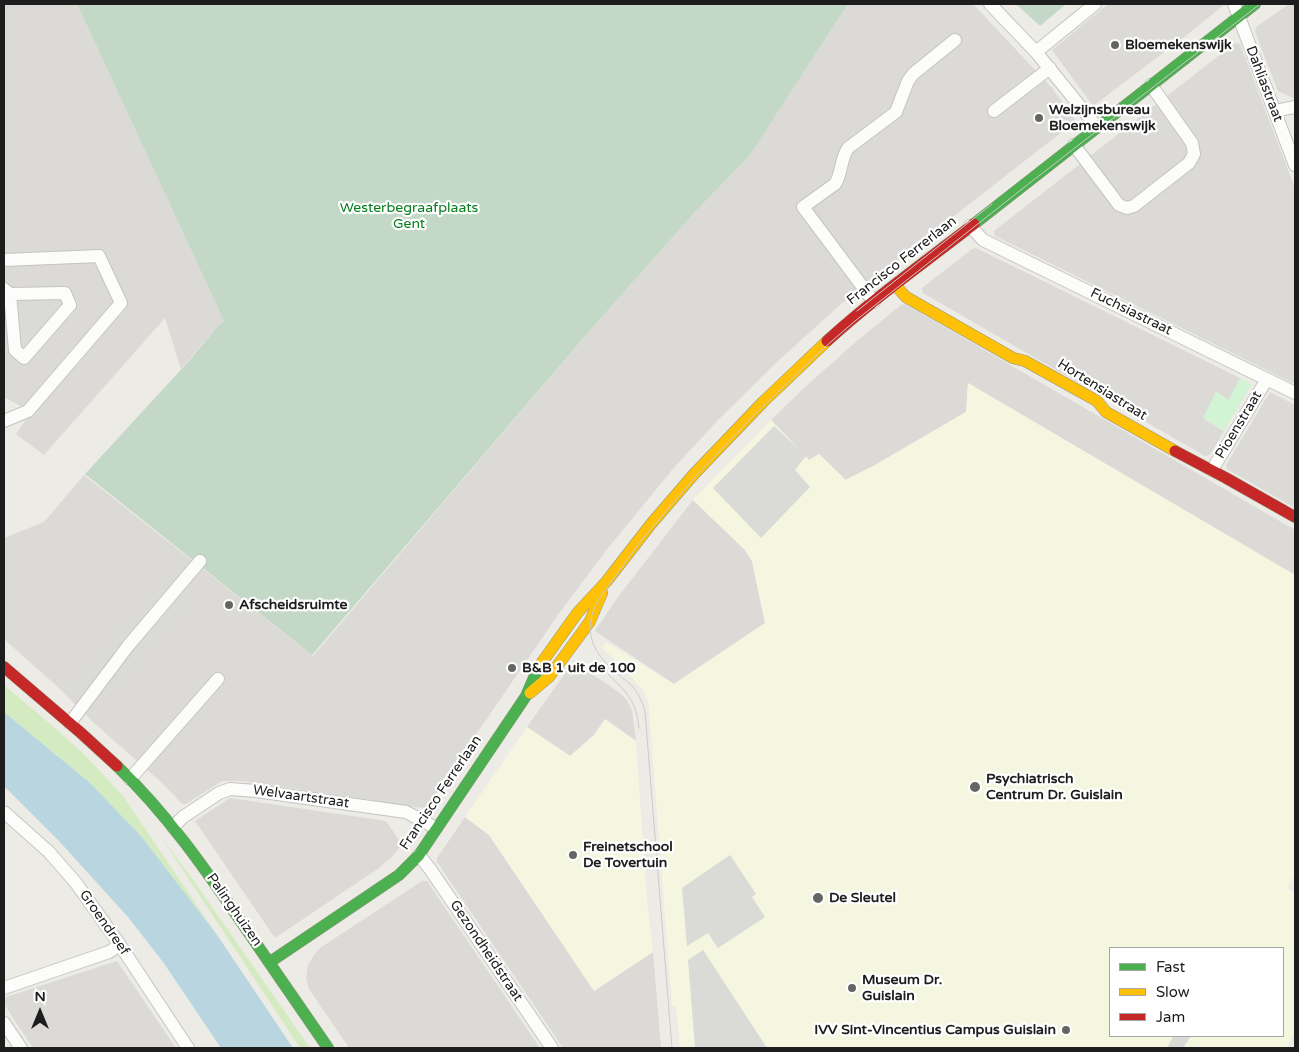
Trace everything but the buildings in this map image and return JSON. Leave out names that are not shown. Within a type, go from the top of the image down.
[{"type":"street","points":[[990,4],[1050,68],[1097,127]]},
{"type":"street","points":[[1036,52],[1095,4]]},
{"type":"street","name":"Dahliastraat","points":[[1234,4],[1295,165]]},
{"type":"street","name":"Francisco Ferrerlaan","points":[[270,962],[399,875],[419,855],[526,696],[538,670],[578,612],[606,582],[694,474],[762,402],[843,327],[895,285],[1256,4]]},
{"type":"street","points":[[874,302],[803,207],[838,180],[844,155],[848,148],[896,112],[908,81],[913,74],[955,40]]},
{"type":"street","points":[[994,111],[1050,68]]},
{"type":"street","points":[[1074,145],[1119,205],[1127,208],[1134,206],[1189,164],[1194,154],[1192,143],[1151,85]]},
{"type":"street","points":[[1274,111],[1295,108]]},
{"type":"street","name":"Fuchsiastraat","points":[[970,226],[983,240],[1295,393]]},
{"type":"street","points":[[4,260],[100,256],[121,303],[28,410],[4,420]]},
{"type":"street","name":"Hortensiastraat","points":[[895,285],[906,297],[1013,358],[1025,361],[1097,401],[1106,412],[1295,517]]},
{"type":"street","points":[[7,292],[65,293],[70,305],[24,358],[15,350],[7,292]]},
{"type":"street","name":"Pioenstraat","points":[[1212,470],[1266,379]]},
{"type":"street","points":[[70,723],[128,646],[200,561]]},
{"type":"street","name":"Palinghuizen","points":[[4,666],[70,723],[130,779],[173,827],[199,860],[328,1048]]},
{"type":"street","points":[[130,779],[218,679]]},
{"type":"street","name":"Welvaartstraat","points":[[173,827],[183,817],[218,793],[230,789],[406,812],[436,828]]},
{"type":"street","name":"Groendreef","points":[[4,812],[49,852],[76,884],[120,945],[188,1048]]},
{"type":"street","name":"Gezondheidstraat","points":[[419,855],[552,1048]]},
{"type":"street","points":[[4,988],[109,952],[120,945]]},
{"type":"street","points":[[4,1024],[21,1048]]},
{"type":"shaded area","points":[[4,4],[77,4],[224,321],[181,369],[165,318],[44,455],[16,434],[31,412],[4,397]]},
{"type":"shaded area","points":[[848,4],[973,4],[1052,88],[1076,121],[841,304],[778,361],[718,420],[672,470],[608,548],[557,616],[426,808],[241,781],[222,781],[186,804],[182,804],[162,783],[4,639],[4,538],[44,522],[84,475],[313,656],[592,328],[694,213],[750,155]]},
{"type":"shaded area","points":[[1108,4],[1225,4],[1093,106],[1052,50]]},
{"type":"shaded area","points":[[1289,4],[1295,4],[1295,99],[1278,91],[1255,32],[1256,27]]},
{"type":"shaded area","points":[[1235,43],[1240,44],[1295,188],[1295,384],[995,236],[994,231]]},
{"type":"shaded area","points":[[976,248],[1240,378],[1229,400],[1216,392],[1205,420],[1224,431],[1210,455],[1205,456],[923,293],[922,288],[972,249]]},
{"type":"shaded area","points":[[65,293],[70,305],[24,358],[15,350],[10,294]]},
{"type":"shaded area","points":[[905,304],[1295,530],[1295,575],[968,383],[966,412],[875,465],[845,480],[819,454],[809,460],[771,420],[858,340],[901,305]]},
{"type":"shaded area","name":"Psychiatrisch Centrum Dr. Guislain","points":[[968,383],[1295,575],[1295,875],[1287,888],[1295,893],[1295,1032],[1286,1048],[680,1048],[676,1006],[672,1006],[648,700],[645,693],[632,678],[602,647],[606,642],[674,684],[765,623],[752,561],[745,550],[693,500],[771,420],[809,460],[819,454],[846,480],[966,412]]},
{"type":"shaded area","points":[[1270,392],[1295,405],[1295,508],[1227,469],[1226,465]]},
{"type":"shaded area","points":[[774,426],[806,456],[795,470],[810,487],[761,538],[713,488]]},
{"type":"shaded area","points":[[693,500],[745,550],[752,561],[765,623],[674,684],[595,631],[618,597]]},
{"type":"shaded area","points":[[174,571],[181,577],[149,615],[141,608]]},
{"type":"shaded area","points":[[174,599],[182,607],[107,698],[100,691]]},
{"type":"shaded area","points":[[130,622],[137,628],[75,699],[68,692]]},
{"type":"shaded area","points":[[573,662],[607,684],[627,700],[632,710],[636,741],[605,719],[594,735],[570,756],[527,727]]},
{"type":"shaded area","name":"Freinetschool De Tovertuin","points":[[605,719],[636,741],[647,900],[653,952],[594,991],[489,835],[465,817],[527,727],[570,756],[594,735]]},
{"type":"shaded area","points":[[230,798],[386,821],[401,843],[401,846],[379,868],[275,938],[195,821]]},
{"type":"shaded area","points":[[465,817],[489,835],[594,991],[653,952],[661,1048],[563,1048],[437,862],[437,858]]},
{"type":"shaded area","points":[[730,855],[756,894],[752,897],[765,917],[718,948],[708,933],[687,946],[682,888]]},
{"type":"shaded area","points":[[422,881],[427,881],[540,1048],[349,1048],[309,989],[306,979],[308,965],[320,948]]},
{"type":"shaded area","points":[[703,950],[767,1048],[695,1048],[688,960]]},
{"type":"shaded area","points":[[117,961],[176,1048],[33,1048],[4,1004],[6,997]]},
{"type":"shaded area","points":[[1172,1037],[1190,1037],[1183,1048],[1167,1048]]},
{"type":"green space","name":"Westerbegraafplaats Gent","points":[[77,4],[848,4],[750,155],[694,213],[592,328],[312,655],[85,474],[224,321]]},
{"type":"green space","points":[[1016,4],[1066,4],[1040,26]]},
{"type":"green space","points":[[1240,378],[1252,384],[1224,431],[1203,418],[1216,392],[1229,400]]},
{"type":"green space","points":[[4,685],[85,755],[123,796],[217,935],[141,836],[89,782],[4,712]]},
{"type":"green space","points":[[161,837],[194,881],[310,1048],[300,1048]]},
{"type":"water","points":[[4,712],[89,782],[141,836],[217,935],[293,1048],[221,1048],[163,962],[128,917],[59,841],[4,786]]},
{"type":"tram line","points":[[672,1048],[645,712],[635,690],[602,658],[592,640],[590,631],[591,621],[599,599],[640,542],[696,476],[755,414],[825,347],[855,321],[1022,189],[1260,4]]},
{"type":"tram line","points":[[857,311],[992,204]]},
{"type":"tram line","points":[[608,674],[630,698],[636,710],[639,728]]},
{"type":"traffic: fast","points":[[974,224],[1255,4]]},
{"type":"traffic: fast","points":[[270,962],[399,875],[419,855],[526,696],[538,668]]},
{"type":"traffic: fast","points":[[117,766],[152,802],[199,861],[328,1048]]},
{"type":"traffic: slow","points":[[895,285],[906,297],[1013,358],[1025,361],[1097,401],[1106,412],[1175,451]]},
{"type":"traffic: slow","points":[[538,668],[578,612],[606,582],[651,524],[694,474],[763,402],[827,341]]},
{"type":"traffic: slow","points":[[530,693],[549,677],[583,631],[590,621],[602,593]]},
{"type":"traffic: jam","points":[[827,341],[881,296],[974,224]]},
{"type":"traffic: jam","points":[[1175,451],[1295,517]]},
{"type":"traffic: jam","points":[[4,667],[117,766]]},
{"type":"place","name":"Bloemekenswijk","points":[[1115,45]]},
{"type":"place","name":"Welzijnsbureau Bloemekenswijk","points":[[1039,118]]},
{"type":"place","name":"Afscheidsruimte","points":[[229,605]]},
{"type":"place","name":"B&B 1 uit de 100","points":[[512,668]]},
{"type":"place","name":"Psychiatrisch Centrum Dr. Guislain","points":[[975,787]]},
{"type":"place","name":"Freinetschool De Tovertuin","points":[[573,855]]},
{"type":"place","name":"De Sleutel","points":[[818,898]]},
{"type":"place","name":"Museum Dr. Guislain","points":[[852,988]]},
{"type":"place","name":"IVV Sint-Vincentius Campus Guislain","points":[[1066,1030]]}]
